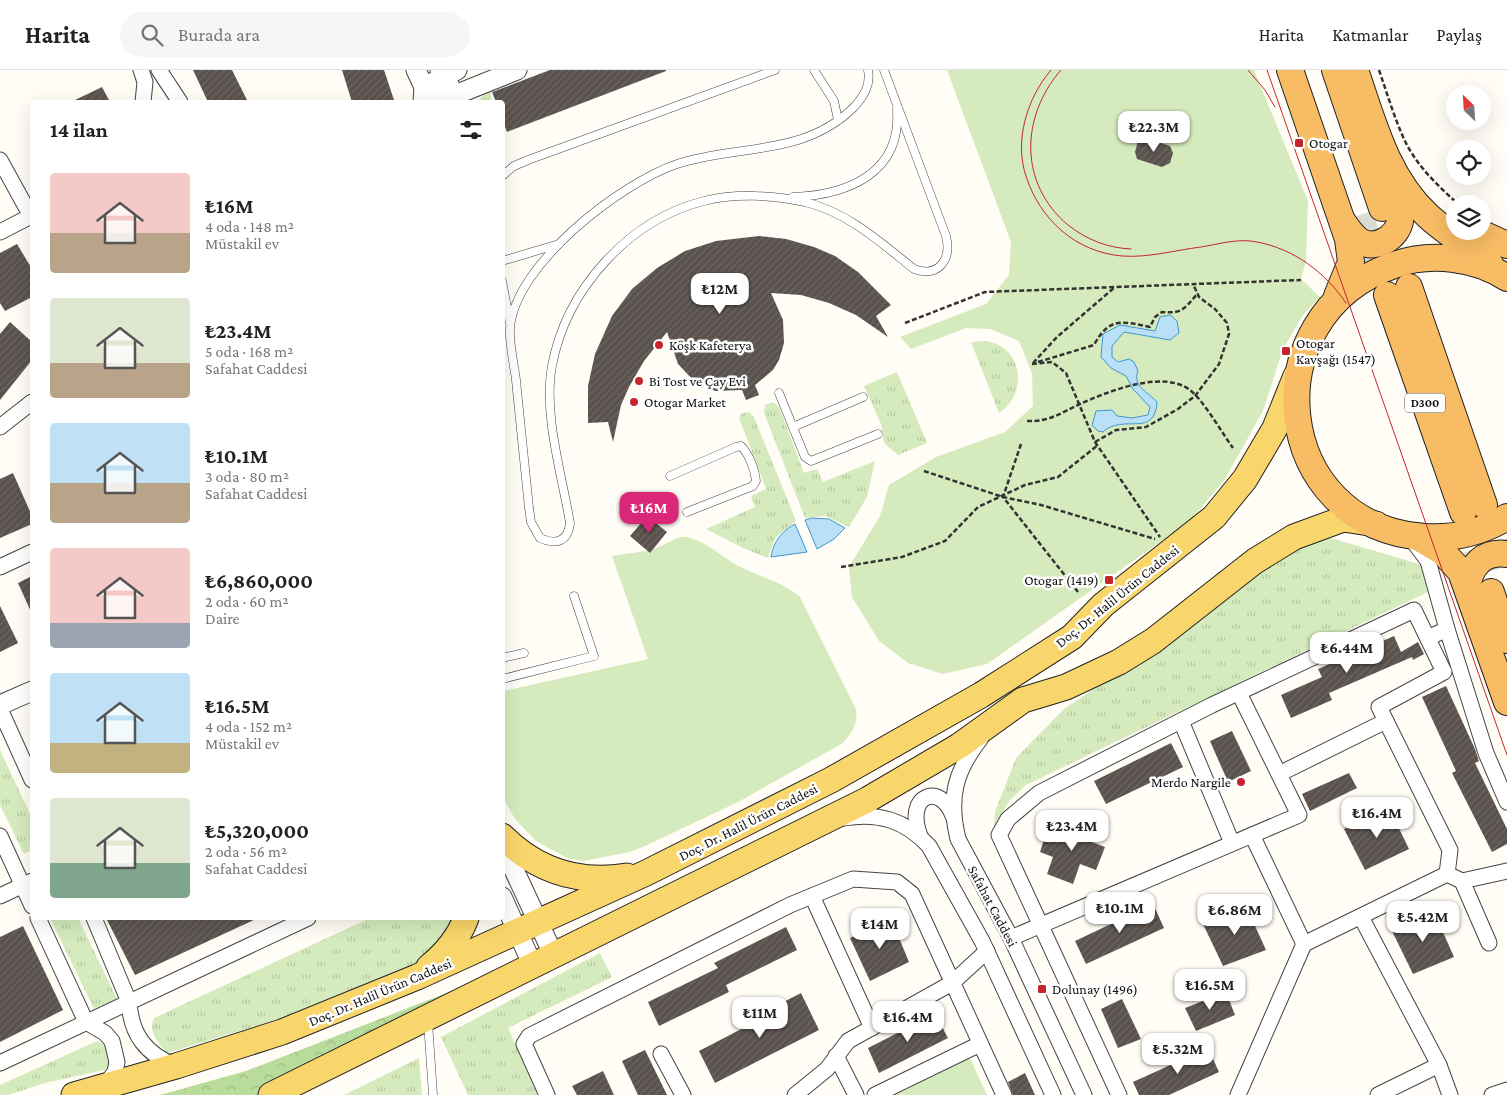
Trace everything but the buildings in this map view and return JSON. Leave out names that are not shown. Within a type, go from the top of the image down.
[{"type":"highway","points":[[1290,70],[1361,215]]},
{"type":"highway","points":[[1309,70],[1361,215],[1348,239],[1351,262],[1347,277],[1310,336],[1298,373],[1296,415],[1302,441],[1312,465],[1322,480],[1346,506],[1376,524],[1412,535],[1438,537],[1463,534],[1486,528],[1507,517]]},
{"type":"highway","points":[[1335,70],[1361,215],[1355,237],[1368,244],[1382,242],[1395,233],[1400,219],[1400,210],[1355,70]]},
{"type":"highway","points":[[1355,70],[1396,150],[1409,170],[1446,207]]},
{"type":"highway","points":[[1384,156],[1401,184],[1427,215],[1504,276]]},
{"type":"highway","points":[[1491,238],[1507,245]]},
{"type":"highway","points":[[1334,300],[1365,277],[1381,269],[1415,259],[1451,259],[1469,262],[1504,276]]},
{"type":"highway","name":"D300","points":[[1398,291],[1473,509]]},
{"type":"highway","points":[[1412,535],[1448,556],[1479,589],[1507,640]]},
{"type":"highway","points":[[1507,554],[1491,554],[1477,562],[1472,568],[1507,702]]},
{"type":"main road","name":"Doç. Dr. Halil Ürün Caddesi","points":[[74,1095],[176,1066],[291,1028],[417,977],[646,873],[831,780],[981,696],[1072,637],[1103,605],[1201,528],[1224,505],[1245,479],[1275,428],[1298,373]]},
{"type":"main road","points":[[281,1093],[428,1018],[827,822],[914,773],[1023,700],[1066,687],[1119,662],[1154,640],[1255,561],[1294,537],[1343,519],[1376,524]]},
{"type":"main road","points":[[505,839],[525,856],[542,867],[562,874],[602,879],[646,873]]},
{"type":"main road","points":[[598,935],[587,928],[588,917],[634,890],[646,873]]},
{"type":"main road","points":[[417,977],[441,957],[465,920]]},
{"type":"street","points":[[159,70],[179,100]]},
{"type":"street","points":[[416,70],[424,97]]},
{"type":"street","points":[[424,97],[454,99],[517,70]]},
{"type":"street","points":[[424,97],[446,72]]},
{"type":"street","points":[[446,72],[454,99]]},
{"type":"street","points":[[142,100],[143,76]]},
{"type":"street","points":[[0,160],[30,213]]},
{"type":"street","points":[[0,232],[30,218]]},
{"type":"street","points":[[0,427],[30,404]]},
{"type":"street","points":[[1412,535],[1428,561],[1447,629],[1486,752],[1507,802]]},
{"type":"street","points":[[0,567],[30,553]]},
{"type":"street","points":[[1119,1095],[999,835],[1008,819],[1039,793],[1181,721],[1414,610],[1444,672],[1379,707],[1450,850],[1447,874]]},
{"type":"street","points":[[1428,638],[1447,629]]},
{"type":"street","points":[[0,705],[30,691]]},
{"type":"street","points":[[1011,938],[1299,814],[1239,693]]},
{"type":"street","points":[[0,709],[30,776]]},
{"type":"street","name":"Safahat Caddesi","points":[[997,719],[960,768],[955,786],[955,825],[964,853],[1011,938],[1084,1095]]},
{"type":"street","points":[[1181,721],[1232,843]]},
{"type":"street","points":[[1279,774],[1386,721]]},
{"type":"street","points":[[920,836],[914,815],[917,805],[923,799],[932,796],[942,799],[948,805],[955,825]]},
{"type":"street","name":"Safahat Caddesi","points":[[827,822],[856,816],[877,816],[894,819],[920,836],[942,866],[987,951],[1053,1095]]},
{"type":"street","points":[[1252,835],[1304,944]]},
{"type":"street","points":[[0,836],[28,883],[0,896]]},
{"type":"street","points":[[505,854],[528,928],[544,961]]},
{"type":"street","points":[[1447,874],[1462,881],[1507,870]]},
{"type":"street","points":[[1238,1095],[1304,944],[1447,874]]},
{"type":"street","points":[[547,1095],[524,1044],[529,1036],[812,896],[853,879],[897,882],[912,894],[946,964],[952,983],[1004,1095]]},
{"type":"street","points":[[1462,881],[1489,944]]},
{"type":"street","points":[[812,896],[872,1028]]},
{"type":"street","points":[[505,901],[528,928]]},
{"type":"street","points":[[1361,917],[1439,1065],[1450,1095]]},
{"type":"street","points":[[39,920],[86,1022],[104,1033],[112,1042],[115,1051],[115,1072],[104,1086]]},
{"type":"street","points":[[95,920],[129,1002],[130,1015],[139,1040],[155,1056],[176,1066]]},
{"type":"street","points":[[0,1063],[304,920]]},
{"type":"street","points":[[795,1095],[828,1069],[848,1041],[952,983],[987,951]]},
{"type":"street","points":[[875,1095],[980,1044]]},
{"type":"street","points":[[661,1054],[683,1095]]},
{"type":"street","points":[[836,1056],[856,1095]]},
{"type":"street","points":[[1378,1095],[1439,1065]]},
{"type":"street","points":[[1492,1095],[1507,1090]]},
{"type":"lane","points":[[505,174],[514,166],[528,160],[775,70]]},
{"type":"lane","points":[[814,70],[834,102],[838,120]]},
{"type":"lane","points":[[510,328],[523,290],[559,244],[622,191],[657,171],[700,158],[792,143],[828,127],[838,120],[866,92],[869,82],[868,70]]},
{"type":"lane","points":[[776,198],[806,202],[839,215],[874,235],[914,269],[929,271],[943,263],[948,251],[946,236],[884,70]]},
{"type":"lane","points":[[505,299],[510,328],[531,522],[540,538],[557,542],[564,540],[569,532],[570,523],[552,422],[550,386],[556,348],[580,295],[616,252],[641,231],[671,214],[703,201],[721,198],[776,198],[820,195],[838,191],[855,184],[882,164],[892,148],[897,131],[896,100]]},
{"type":"lane","points":[[505,260],[559,244]]},
{"type":"lane","points":[[779,393],[806,457],[811,461],[878,434]]},
{"type":"lane","points":[[793,427],[863,397]]},
{"type":"lane","points":[[670,476],[736,447],[741,446],[745,450],[756,475],[756,481],[753,486],[687,512]]},
{"type":"lane","points":[[505,678],[594,656],[574,596]]},
{"type":"lane","points":[[505,657],[524,652]]},
{"type":"lane","points":[[428,1018],[433,1095]]},
{"type":"path","points":[[1379,70],[1404,139],[1414,157],[1435,183],[1448,195]]},
{"type":"path","points":[[905,323],[985,292],[1301,280]]},
{"type":"path","points":[[1095,442],[1116,430],[1146,427],[1195,396],[1219,364],[1230,334],[1227,323],[1198,293],[1193,284]]},
{"type":"path","points":[[1032,364],[1057,337],[1116,287]]},
{"type":"path","points":[[1032,364],[1094,345],[1100,334],[1110,324],[1124,322],[1150,327],[1155,317],[1162,312],[1175,313],[1184,309],[1198,293]]},
{"type":"path","points":[[924,471],[1003,497],[1041,505],[1162,541],[1095,442],[1066,373],[1052,362],[1032,364]]},
{"type":"path","points":[[1027,421],[1042,422],[1104,393],[1140,382],[1168,382],[1189,389],[1233,448]]},
{"type":"path","points":[[1003,497],[1021,444]]},
{"type":"path","points":[[840,567],[902,557],[945,541],[978,507],[1003,497],[1025,485],[1058,477],[1098,445]]},
{"type":"path","points":[[1003,497],[1078,592]]},
{"type":"green space","points":[[947,70],[1254,70],[1308,201],[1306,261],[1301,279],[1320,297],[1303,315],[1283,349],[1263,411],[1225,479],[1191,520],[987,664],[943,674],[908,663],[879,641],[852,597],[849,567],[880,516],[889,485],[936,457],[1005,432],[1033,406],[1032,373],[1019,341],[990,329],[966,328],[911,349],[900,337],[986,304],[1009,275],[1011,242]]},
{"type":"green space","points":[[490,90],[492,100],[478,100]]},
{"type":"green space","points":[[985,341],[998,345],[1007,352],[1014,361],[1018,371],[1018,383],[1015,394],[1009,404],[999,413],[971,342]]},
{"type":"green space","points":[[897,372],[927,443],[898,455],[884,443],[881,424],[864,386]]},
{"type":"green space","points":[[773,402],[779,407],[804,473],[817,469],[823,482],[875,461],[867,497],[849,527],[825,516],[805,518],[764,413],[765,405]]},
{"type":"green space","points":[[749,412],[754,417],[796,521],[775,538],[768,558],[743,548],[706,529],[755,507],[751,496],[766,489],[739,418],[742,413]]},
{"type":"green space","points":[[1324,536],[1426,566],[1434,589],[1026,785],[1010,800],[994,826],[995,812],[1016,758],[1064,709],[1144,655],[1295,545]]},
{"type":"green space","points":[[680,537],[694,539],[735,564],[793,591],[800,597],[856,709],[855,723],[852,731],[843,743],[738,802],[645,846],[630,852],[583,861],[567,858],[536,841],[515,819],[505,802],[505,691],[648,659],[612,556],[652,550]]},
{"type":"green space","points":[[0,750],[30,814],[30,851],[24,854],[0,805]]},
{"type":"green space","points":[[51,920],[79,920],[117,999],[94,1009]]},
{"type":"green space","points":[[366,920],[458,920],[442,943],[412,969],[305,1011],[167,1053],[153,1033],[152,1023],[154,1018]]},
{"type":"green space","points":[[600,953],[612,977],[508,1028],[538,1095],[468,1095],[441,1037]]},
{"type":"green space","points":[[462,987],[261,1095],[160,1095],[246,1071]]},
{"type":"green space","points":[[97,1041],[106,1046],[113,1060],[109,1069],[45,1083],[8,1095],[0,1095],[0,1085]]},
{"type":"green space","points":[[419,1058],[422,1095],[344,1095]]},
{"type":"green space","points":[[970,1058],[987,1095],[890,1095]]},
{"type":"water","points":[[1170,315],[1177,321],[1179,333],[1170,340],[1124,332],[1112,346],[1112,357],[1118,362],[1129,359],[1134,362],[1138,371],[1137,381],[1139,385],[1157,402],[1155,413],[1151,420],[1137,424],[1120,424],[1103,432],[1098,431],[1092,425],[1096,411],[1112,410],[1117,416],[1132,418],[1148,415],[1150,407],[1133,389],[1126,376],[1111,368],[1101,357],[1103,334],[1120,325],[1155,331],[1160,317]]},
{"type":"water","points":[[812,518],[829,519],[845,528],[834,539],[817,549],[805,520]]},
{"type":"water","points":[[795,524],[807,552],[771,557],[779,538]]},
{"type":"tunnel","points":[[1360,215],[1387,295]]},
{"type":"tunnel","points":[[1484,505],[1507,571]]},
{"type":"tunnel","points":[[1463,512],[1491,592]]},
{"type":"tram line","points":[[1051,70],[1035,93],[1029,107],[1022,134],[1021,149],[1026,176],[1032,192],[1050,220],[1062,231],[1075,241],[1090,248],[1122,256],[1152,255],[1236,241],[1250,241],[1271,245],[1296,256],[1308,264],[1328,281],[1346,303]]},
{"type":"tram line","points":[[1061,70],[1048,88],[1038,108],[1032,129],[1031,150],[1033,170],[1040,190],[1052,208],[1075,230],[1098,242],[1114,247],[1131,249]]},
{"type":"tram line","points":[[1248,70],[1265,90],[1275,107]]},
{"type":"tram line","points":[[1267,70],[1507,755]]},
{"type":"place","name":"Otogar","points":[[1299,143]]},
{"type":"place","name":"Köşk Kafeterya","points":[[659,345]]},
{"type":"place","name":"Otogar Kavşağı (1547)","points":[[1286,351]]},
{"type":"place","name":"Bi Tost ve Çay Evi","points":[[639,381]]},
{"type":"place","name":"Otogar Market","points":[[634,402]]},
{"type":"place","name":"Otogar (1419)","points":[[1109,580]]},
{"type":"place","name":"Merdo Nargile","points":[[1241,782]]},
{"type":"place","name":"Dolunay (1496)","points":[[1042,989]]}]
